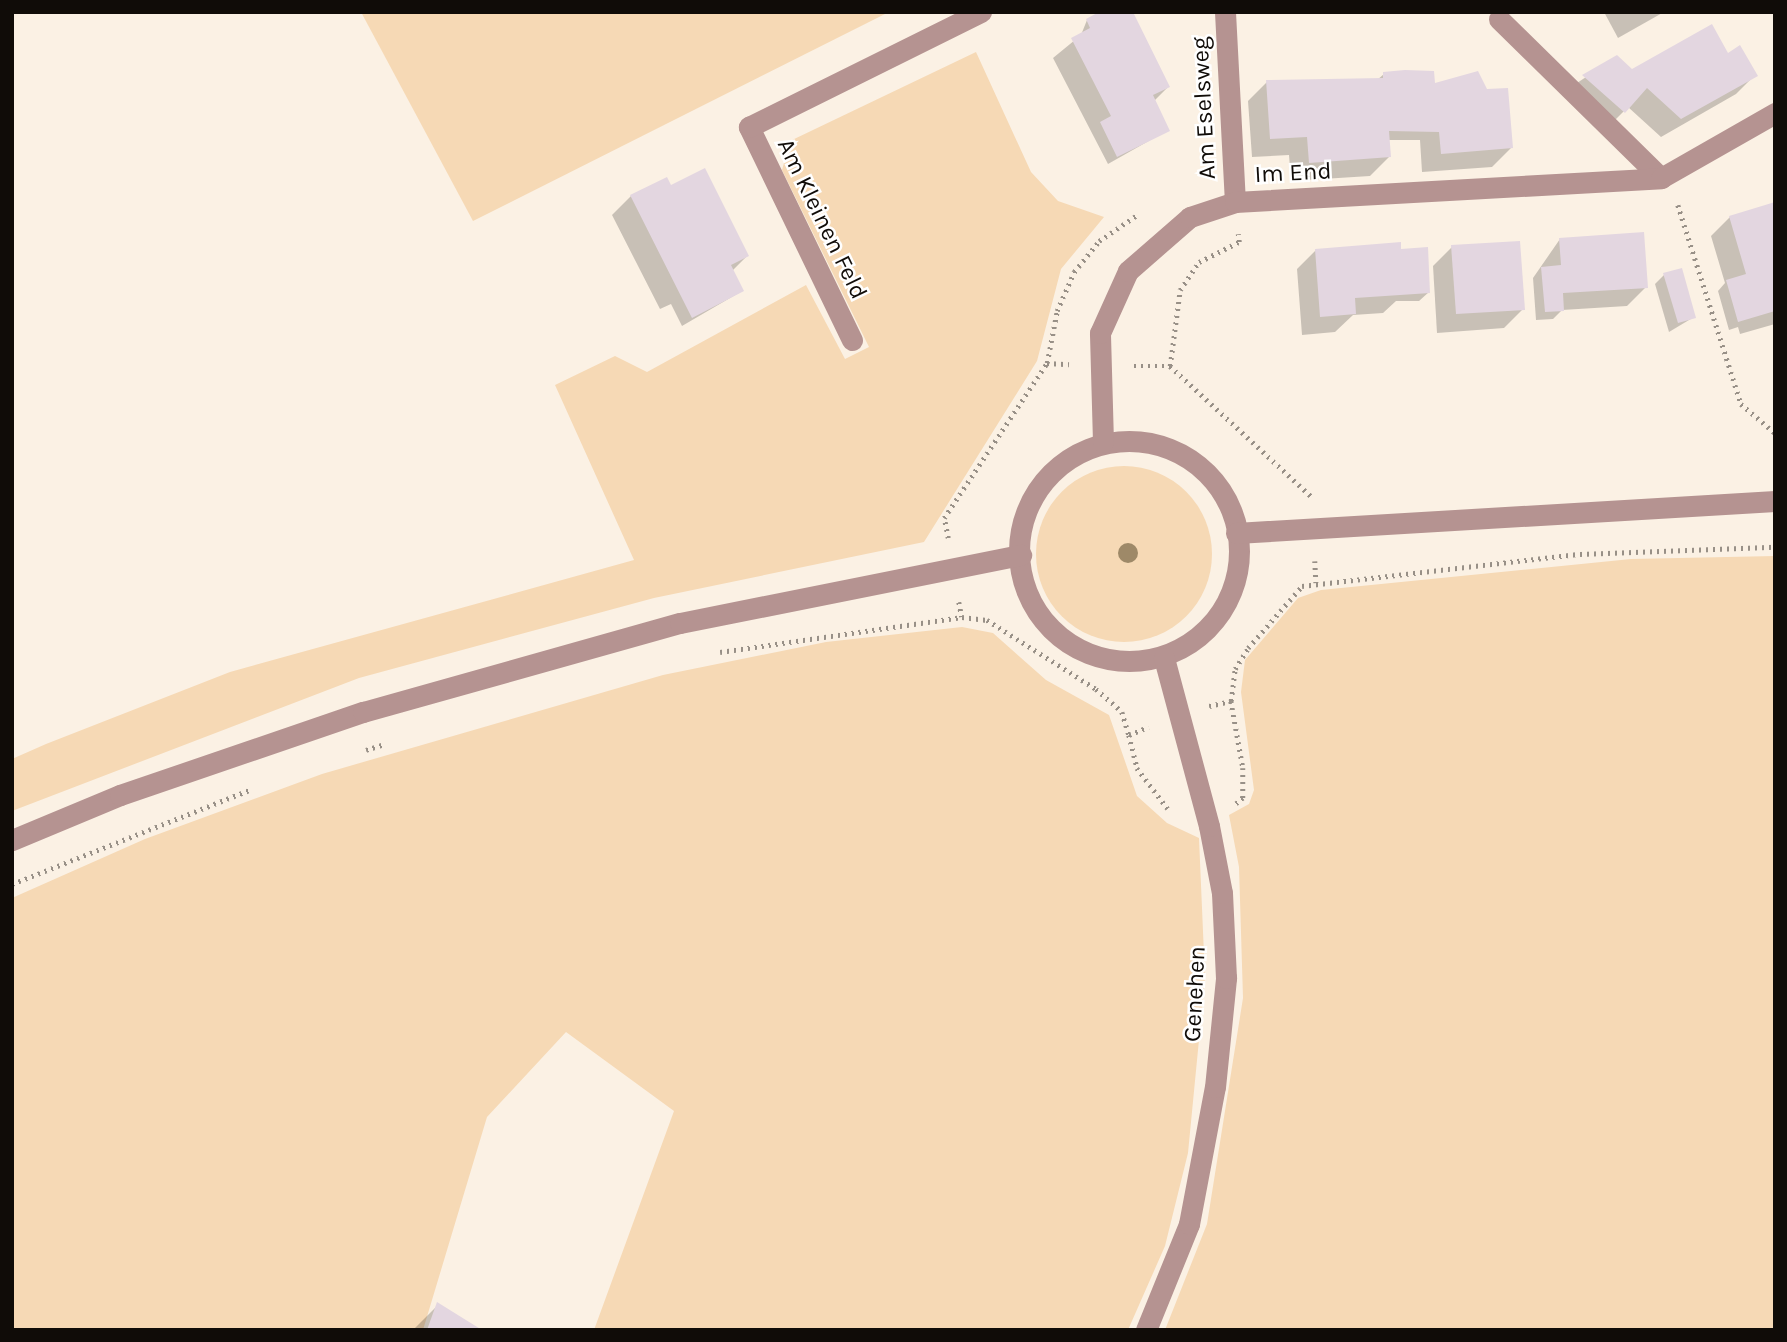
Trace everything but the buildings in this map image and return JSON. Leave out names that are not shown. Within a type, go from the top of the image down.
[{"type":"street","name":"Am Kleinen Feld","points":[[852,340],[749,127],[981,12]]},
{"type":"street","name":"Am Eselsweg","points":[[1225,12],[1235,202]]},
{"type":"street","points":[[1499,19],[1661,178]]},
{"type":"street","name":"Im End","points":[[1103,442],[1097,366],[1100,333],[1128,271],[1190,216],[1235,202],[1661,178],[1775,113]]},
{"type":"street","points":[[1146,440],[1179,450],[1221,490],[1236,533],[1238,571],[1229,599],[1198,638],[1164,658],[1117,662],[1072,646],[1039,614],[1021,555],[1027,507],[1041,482],[1060,463],[1103,442],[1146,440]]},
{"type":"street","points":[[1236,533],[1775,501]]},
{"type":"street","points":[[12,840],[120,795],[363,712],[680,623],[1021,555]]},
{"type":"street","name":"Genehen","points":[[1146,1330],[1189,1224],[1215,1087],[1226,978],[1222,893],[1209,824],[1164,658]]},
{"type":"path","points":[[1661,178],[1675,196],[1741,404],[1775,433]]},
{"type":"path","points":[[1170,366],[1180,290],[1199,262],[1238,242],[1235,202]]},
{"type":"path","points":[[962,618],[944,518],[1047,363],[1170,366],[1311,491],[1316,583]]},
{"type":"path","points":[[715,653],[962,618],[986,620],[1096,689],[1122,712],[1137,768],[1155,795],[1173,814],[1209,824],[1244,798],[1231,701],[1235,670],[1248,648],[1302,586],[1580,554],[1775,547]]},
{"type":"path","points":[[1129,735],[1181,713],[1231,701]]},
{"type":"path","points":[[351,754],[389,743]]},
{"type":"path","points":[[12,884],[262,785]]},
{"type":"shaded area","points":[[361,12],[889,12],[473,221]]},
{"type":"shaded area","points":[[976,52],[1031,172],[1058,201],[1104,217],[1061,269],[1037,361],[924,542],[654,598],[359,678],[12,811],[12,759],[46,744],[230,672],[634,560],[555,385],[615,356],[647,372],[806,285],[845,359],[869,347],[782,170],[790,141]]},
{"type":"shaded area","points":[[1124,466],[1158,473],[1186,492],[1205,520],[1212,554],[1205,588],[1186,616],[1158,635],[1124,642],[1090,635],[1062,616],[1043,588],[1036,554],[1043,520],[1062,492],[1090,473]]},
{"type":"shaded area","points":[[1775,556],[1775,1330],[1165,1330],[1207,1224],[1243,998],[1239,867],[1229,815],[1249,804],[1254,790],[1241,692],[1245,660],[1298,598],[1321,590],[1631,559]]},
{"type":"shaded area","points":[[962,627],[993,633],[1046,680],[1109,715],[1137,796],[1167,823],[1199,838],[1205,978],[1188,1153],[1165,1246],[1128,1330],[594,1330],[674,1111],[566,1032],[487,1117],[423,1330],[12,1330],[12,898],[145,839],[322,774],[663,675],[826,642]]}]
